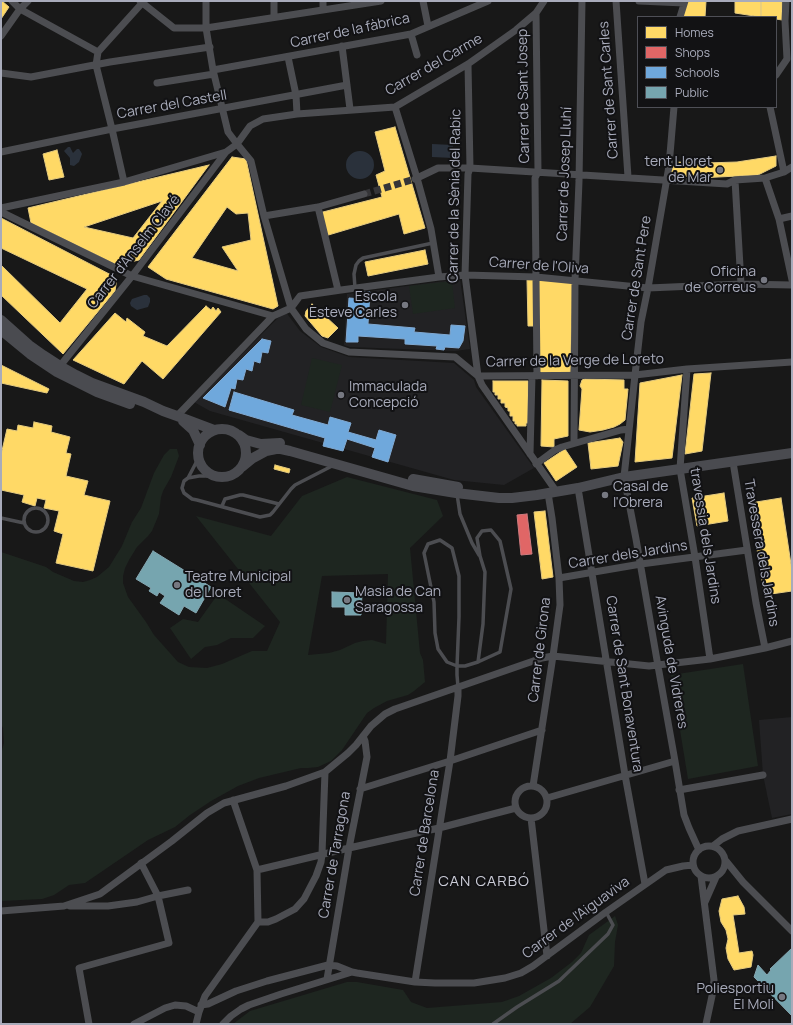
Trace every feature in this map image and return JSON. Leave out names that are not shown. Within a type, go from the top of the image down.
[{"type":"main road","points":[[1,320],[29,345],[60,366],[92,383],[214,430]]},
{"type":"main road","points":[[1,330],[43,364],[67,378],[110,398],[142,408],[163,411]]},
{"type":"main road","points":[[177,416],[193,430],[200,445]]},
{"type":"main road","points":[[552,492],[493,491],[446,485],[402,476],[286,443],[277,442],[261,444],[252,442],[227,429],[214,430],[203,438],[200,445],[199,457],[203,467],[215,476],[230,475],[260,454],[276,449],[290,451],[413,486],[456,494],[499,498],[512,498],[552,492],[578,488],[624,477],[792,453]]},
{"type":"main road","points":[[239,435],[243,441],[246,453],[242,466]]},
{"type":"street","points":[[12,1],[20,9],[98,52]]},
{"type":"street","points":[[1,36],[20,9],[28,1]]},
{"type":"street","points":[[206,1],[206,28],[214,72],[228,132],[251,161],[264,216],[290,308],[306,329],[323,343],[349,352],[455,358],[478,376],[482,385],[530,454],[552,492]]},
{"type":"street","points":[[274,1],[274,17]]},
{"type":"street","points":[[323,1],[323,9]]},
{"type":"street","points":[[124,182],[97,68],[98,52],[142,2],[174,28],[206,28],[381,1]]},
{"type":"street","points":[[423,1],[428,26]]},
{"type":"street","name":"Carrer de la fàbrica","points":[[157,83],[288,56],[410,34],[488,1]]},
{"type":"street","name":"Carrer del Carme","points":[[237,144],[250,126],[263,119],[350,109],[395,107],[468,64],[516,30],[536,13],[544,1]]},
{"type":"street","name":"Carrer de Josep Lluhí","points":[[574,443],[575,280],[579,175],[582,1]]},
{"type":"street","name":"Carrer de Sant Carles","points":[[616,1],[628,177]]},
{"type":"street","points":[[639,1],[685,2],[680,16]]},
{"type":"street","points":[[777,74],[787,59],[785,21],[786,1]]},
{"type":"street","name":"Carrer de Sant Josep","points":[[536,13],[536,277]]},
{"type":"street","points":[[410,34],[417,55]]},
{"type":"street","points":[[342,46],[350,109]]},
{"type":"street","points":[[1,73],[31,77],[78,68],[97,68],[110,62],[210,47]]},
{"type":"street","points":[[288,56],[296,95],[297,114]]},
{"type":"street","name":"Carrer de la Sènia del Rabic","points":[[468,64],[470,168],[468,174],[465,275],[478,376]]},
{"type":"street","name":"Carrer del Castell","points":[[1,152],[112,129],[347,85]]},
{"type":"street","points":[[395,107],[431,229],[440,277]]},
{"type":"street","name":"Carrer de Sant Pere","points":[[624,477],[641,322],[669,166],[674,108]]},
{"type":"street","points":[[770,108],[784,172]]},
{"type":"street","points":[[1,208],[124,182],[226,152],[237,144]]},
{"type":"street","name":"Carrer d'Anselm Clavé","points":[[60,366],[132,276],[226,152]]},
{"type":"street","points":[[416,178],[438,168],[470,168],[537,175],[628,177],[726,184],[734,180],[765,178],[784,172],[792,167]]},
{"type":"street","points":[[765,178],[779,219],[792,280]]},
{"type":"street","points":[[734,180],[741,284]]},
{"type":"street","points":[[264,216],[318,208],[364,194]]},
{"type":"street","points":[[318,208],[338,290]]},
{"type":"street","points":[[1,212],[132,276],[272,316],[177,416]]},
{"type":"street","points":[[779,219],[792,216]]},
{"type":"street","name":"Carrer de l'Oliva","points":[[272,316],[290,308],[300,296],[465,275],[536,277],[648,288],[741,284],[792,285]]},
{"type":"street","points":[[530,454],[534,376],[536,277]]},
{"type":"street","name":"Carrer de la Verge de Loreto","points":[[478,376],[635,375],[792,362]]},
{"type":"street","name":"travessia dels Jardins","points":[[686,370],[680,469],[710,659]]},
{"type":"street","points":[[536,464],[559,448],[629,429]]},
{"type":"street","name":"Travessera dels Jardins","points":[[733,462],[756,603],[765,648]]},
{"type":"street","name":"Avinguda de Vidreres","points":[[624,477],[641,564],[679,790],[686,822],[699,850]]},
{"type":"street","name":"Carrer de Sant Bonaventura","points":[[578,488],[645,884]]},
{"type":"street","name":"Carrer de Girona","points":[[533,786],[554,656],[560,605],[559,578],[552,518],[552,492]]},
{"type":"street","name":"Carrer dels Jardins","points":[[559,578],[641,564],[747,550]]},
{"type":"street","points":[[64,906],[100,894],[207,813],[224,803],[286,786],[326,772],[348,753],[376,721],[390,712],[458,687],[542,658],[554,656],[638,666],[658,666],[710,659],[792,641]]},
{"type":"street","name":"Carrer de Barcelona","points":[[415,982],[450,761],[458,687]]},
{"type":"street","points":[[360,789],[542,730]]},
{"type":"street","name":"Carrer de Tarragona","points":[[326,980],[349,848],[367,757],[363,736]]},
{"type":"street","points":[[547,798],[675,761]]},
{"type":"street","points":[[258,922],[268,922],[288,913],[299,905],[304,900],[316,876],[322,854],[326,772]]},
{"type":"street","points":[[679,790],[763,775]]},
{"type":"street","points":[[533,786],[541,789],[546,794],[547,798],[546,808],[536,817],[531,818],[522,816],[516,808],[515,799],[520,789],[524,787],[533,786]]},
{"type":"street","points":[[196,1024],[205,996],[258,922],[258,870],[233,800]]},
{"type":"street","points":[[258,870],[439,828],[516,808]]},
{"type":"street","points":[[531,818],[547,956]]},
{"type":"street","points":[[713,846],[722,839],[738,831],[792,819]]},
{"type":"street","points":[[726,861],[726,865],[722,872],[716,877],[708,879],[701,876],[695,870],[693,865],[694,857],[699,850],[706,846],[713,846],[722,852],[726,861],[743,882],[792,931]]},
{"type":"street","points":[[89,1024],[79,968],[169,942],[158,896],[141,863]]},
{"type":"street","name":"Carrer de l'Aiguaviva","points":[[200,1009],[242,989],[328,965],[337,966],[357,973],[415,982],[456,984],[492,981],[505,978],[521,973],[533,966],[666,870],[693,865]]},
{"type":"street","points":[[701,876],[714,980],[706,1024]]},
{"type":"street","points":[[704,904],[716,877]]},
{"type":"street","points":[[1,911],[64,906],[108,906],[137,902],[188,890]]},
{"type":"street","name":"Carrer de l'Aiguaviva","points":[[223,1024],[231,1016],[249,1005],[352,972]]},
{"type":"street","points":[[134,1024],[165,1008],[175,1005],[200,1009]]},
{"type":"lane","points":[[355,288],[354,274],[356,265],[363,258],[434,243]]},
{"type":"lane","points":[[199,457],[188,478],[184,481],[182,488],[184,493],[192,499],[260,517],[270,515],[295,485],[337,464]]},
{"type":"lane","points":[[188,478],[215,476]]},
{"type":"lane","points":[[222,506],[226,499],[243,494],[279,504]]},
{"type":"lane","points":[[456,494],[460,514],[472,543],[480,556]]},
{"type":"lane","points":[[1,518],[24,523],[29,530],[37,532],[41,531],[47,526],[49,517],[41,508],[33,508],[26,512],[24,523]]},
{"type":"lane","points":[[458,687],[457,666],[459,576],[452,548],[440,540],[428,544],[424,553],[434,602],[435,633],[438,649],[447,662],[457,666],[465,666],[478,662],[500,652],[511,589],[500,541],[491,530],[482,531],[477,538],[484,572],[483,624],[478,662]]},
{"type":"lane","points":[[493,1024],[559,981],[608,934],[613,925],[606,912]]},
{"type":"shaded area","points":[[432,144],[453,145],[453,158],[432,157]]},
{"type":"shaded area","points":[[70,147],[73,153],[79,149],[82,154],[79,162],[74,166],[70,165],[70,158],[64,151]]},
{"type":"shaded area","points":[[360,151],[370,155],[374,165],[370,175],[360,179],[350,175],[346,165],[350,155]]},
{"type":"shaded area","name":"Escola Esteve Carles","points":[[460,279],[470,349],[455,351],[350,347],[344,345],[347,294]]},
{"type":"shaded area","points":[[452,281],[455,308],[413,314],[409,286]]},
{"type":"shaded area","points":[[147,295],[150,298],[148,307],[137,310],[131,306],[130,303],[132,299]]},
{"type":"shaded area","name":"Immaculada Concepció","points":[[285,311],[300,331],[321,347],[349,357],[454,363],[474,380],[476,387],[534,468],[504,485],[454,480],[210,411],[194,402]]},
{"type":"shaded area","points":[[312,358],[342,365],[330,412],[301,405]]},
{"type":"shaded area","points":[[170,449],[177,449],[179,456],[171,477],[163,491],[159,514],[152,531],[137,547],[129,560],[125,568],[123,583],[128,597],[154,635],[178,662],[189,667],[207,668],[222,664],[252,651],[267,651],[280,622],[196,516],[271,536],[302,496],[347,477],[437,500],[443,516],[410,548],[420,653],[423,660],[425,682],[408,695],[387,701],[367,713],[342,750],[331,761],[318,767],[301,768],[259,778],[238,786],[211,801],[175,827],[148,840],[85,883],[69,885],[54,895],[42,899],[1,901],[1,754],[4,743],[3,728],[1,724],[1,552],[46,567],[53,572],[74,581],[83,582],[97,577],[109,567],[122,546],[132,522],[141,508],[154,473],[164,455]],"holes":[[[388,574],[386,644],[372,640],[363,641],[329,653],[308,655],[322,576]]]},
{"type":"shaded area","points":[[218,594],[265,626],[253,638],[231,638],[217,645],[205,647],[191,659],[170,628],[183,619],[198,622]]},
{"type":"shaded area","points":[[743,664],[758,766],[688,779],[671,675]]},
{"type":"shaded area","points":[[792,717],[792,814],[772,818],[763,775],[759,720]]},
{"type":"shaded area","points":[[615,916],[618,925],[615,942],[614,966],[590,1007],[570,1024],[233,1024],[250,1011],[347,982],[357,982],[403,990],[411,1002],[427,1008],[502,1002],[519,996],[551,978],[581,953],[589,935]]},
{"type":"building: Homes","points":[[1,1],[9,7],[1,19]]},
{"type":"building: Homes","points":[[687,1],[706,1],[705,16],[683,16]]},
{"type":"building: Homes","points":[[735,1],[761,1],[761,16],[735,13]]},
{"type":"building: Homes","points":[[761,1],[782,1],[782,20],[777,19],[777,16],[761,16]]},
{"type":"building: Homes","points":[[395,127],[425,228],[404,234],[399,214],[325,236],[319,213],[382,197],[376,175],[385,171],[375,132]]},
{"type":"building: Homes","points":[[57,150],[64,177],[49,180],[43,154]]},
{"type":"building: Homes","name":"tent Lloret de Mar","points":[[776,156],[776,166],[758,175],[698,178],[670,174],[676,162],[737,162]]},
{"type":"building: Homes","points":[[232,157],[246,159],[278,306],[273,309],[166,279],[148,267]],"holes":[[[227,207],[236,214],[248,213],[251,240],[222,247],[238,271],[192,258]]]},
{"type":"building: Homes","points":[[209,165],[139,260],[117,265],[31,223],[28,208]],"holes":[[[162,201],[133,238],[84,227]]]},
{"type":"building: Homes","points":[[1,218],[117,278],[115,291],[63,354],[1,295],[1,265],[60,323],[87,289],[1,248]]},
{"type":"building: Homes","points":[[425,250],[428,264],[368,276],[365,262]]},
{"type":"building: Homes","points":[[538,278],[573,282],[570,374],[538,375]]},
{"type":"building: Homes","points":[[527,279],[535,279],[535,326],[528,326]]},
{"type":"building: Homes","points":[[312,304],[338,328],[328,338],[322,336],[305,316],[306,311]]},
{"type":"building: Homes","points":[[206,306],[211,310],[213,307],[216,311],[218,308],[221,312],[163,379],[142,361],[124,384],[73,360],[115,313],[126,322],[127,318],[145,332],[143,336],[167,346]]},
{"type":"building: Homes","points":[[1,365],[49,389],[47,393],[1,383]]},
{"type":"building: Homes","points":[[711,373],[702,451],[685,454],[694,374]]},
{"type":"building: Homes","points":[[682,375],[672,458],[635,462],[640,383]]},
{"type":"building: Homes","points":[[542,380],[568,381],[568,436],[554,439],[554,447],[541,446]]},
{"type":"building: Homes","points":[[582,380],[624,380],[624,389],[628,389],[625,420],[614,427],[603,430],[590,432],[579,430],[582,389],[580,386]]},
{"type":"building: Homes","points":[[493,381],[528,381],[528,423],[526,423],[526,426],[517,426],[517,424],[515,424],[515,421],[513,421],[513,416],[510,416],[510,411],[508,411],[508,408],[505,407],[505,403],[501,403],[501,399],[498,399],[498,395],[495,395],[495,392],[493,392]]},
{"type":"building: Homes","points":[[34,422],[52,426],[51,432],[70,437],[66,453],[71,454],[66,476],[88,481],[84,495],[110,501],[93,571],[56,563],[63,534],[54,531],[59,511],[44,508],[46,500],[37,498],[35,506],[22,502],[24,495],[1,490],[1,455],[7,429],[17,431],[18,425],[33,428]]},
{"type":"building: Homes","points":[[620,438],[623,442],[618,466],[591,469],[588,443]]},
{"type":"building: Homes","points":[[565,449],[577,467],[556,481],[544,463]]},
{"type":"building: Homes","points":[[275,465],[290,469],[289,473],[274,469]]},
{"type":"building: Homes","points":[[724,493],[728,521],[697,526],[692,498]]},
{"type":"building: Homes","points":[[781,498],[792,571],[792,591],[764,595],[750,503]]},
{"type":"building: Homes","points":[[545,511],[553,577],[542,579],[534,512]]},
{"type":"building: Homes","points":[[738,896],[744,907],[745,914],[733,915],[739,953],[752,951],[753,955],[751,967],[734,970],[728,959],[726,948],[728,939],[726,930],[721,922],[719,911],[722,899]]},
{"type":"building: Shops","points":[[527,514],[532,554],[521,555],[517,515]]},
{"type":"building: Schools","points":[[364,292],[370,292],[368,324],[415,328],[414,332],[450,335],[451,325],[465,326],[463,341],[459,348],[445,347],[444,350],[436,349],[437,346],[405,344],[405,339],[358,336],[358,342],[346,342],[349,298],[363,299]]},
{"type":"building: Schools","points":[[262,339],[271,341],[268,353],[262,352],[260,363],[254,361],[252,371],[246,369],[243,380],[237,379],[235,389],[231,388],[225,407],[203,398]]},
{"type":"building: Schools","points":[[234,392],[294,410],[292,415],[328,425],[330,417],[351,423],[348,432],[376,440],[379,430],[396,435],[388,462],[372,457],[375,448],[347,439],[343,451],[323,446],[325,438],[229,410]]},
{"type":"building: Public","name":"Teatre Municipal de Lloret","points":[[153,551],[211,587],[196,613],[184,606],[179,615],[160,603],[165,596],[159,592],[157,596],[149,591],[151,588],[136,579]]},
{"type":"building: Public","name":"Masia de Can Saragossa","points":[[332,592],[362,593],[361,615],[345,615],[345,607],[332,607]]},
{"type":"building: Public","name":"Poliesportiu El Moli","points":[[792,948],[792,1016],[754,977],[758,965],[767,975],[771,970],[770,969]]},
{"type":"tunnel","points":[[364,194],[415,179]]},
{"type":"place","name":"tent Lloret de Mar","points":[[720,170]]},
{"type":"place","name":"Oficina de Correus","points":[[764,280]]},
{"type":"place","name":"Escola Esteve Carles","points":[[405,305]]},
{"type":"place","name":"Immaculada Concepció","points":[[341,395]]},
{"type":"place","name":"Casal de l'Obrera","points":[[605,495]]},
{"type":"place","name":"Teatre Municipal de Lloret","points":[[177,585]]},
{"type":"place","name":"Masia de Can Saragossa","points":[[347,600]]},
{"type":"place","name":"Poliesportiu El Moli","points":[[782,997]]},
{"type":"district","name":"CAN CARBÓ","points":[[484,882]]}]
